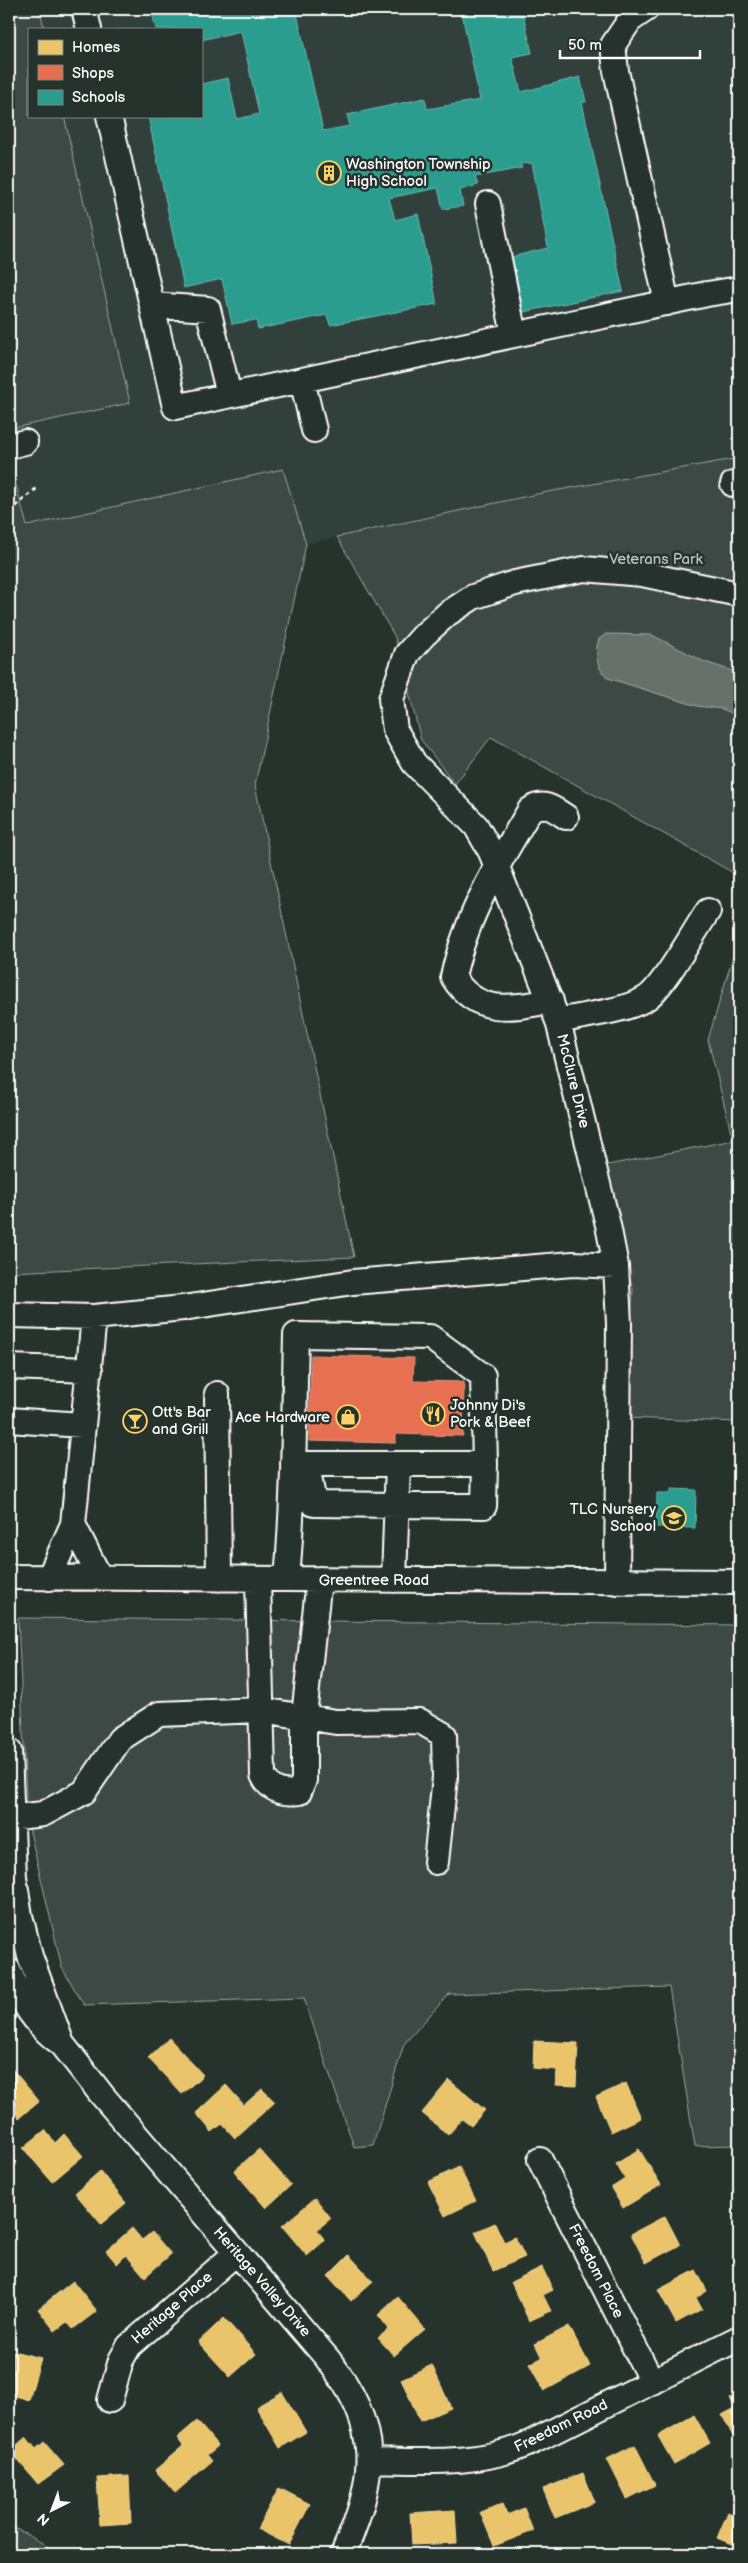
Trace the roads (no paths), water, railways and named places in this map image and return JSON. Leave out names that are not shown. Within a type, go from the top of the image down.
[{"type":"street","points":[[84,9],[89,28]]},
{"type":"street","points":[[646,9],[630,20],[613,45],[616,71],[667,303]]},
{"type":"street","points":[[109,118],[174,407],[728,291]]},
{"type":"street","points":[[488,204],[514,335]]},
{"type":"street","points":[[152,305],[208,309],[229,396]]},
{"type":"street","points":[[302,380],[314,430]]},
{"type":"street","name":"McClure Drive","points":[[616,1582],[619,1324],[616,1266],[608,1225],[554,1011],[497,865],[476,826],[414,763],[395,730],[391,699],[406,654],[424,635],[447,614],[473,597],[515,583],[584,569],[642,574],[739,594]]},
{"type":"street","points":[[566,817],[547,805],[537,805],[530,810],[497,865],[459,948],[453,977],[462,992],[482,1003],[507,1008],[554,1011],[632,1005],[646,998],[659,986],[708,911]]},
{"type":"street","points":[[9,1315],[94,1317],[183,1308],[353,1282],[573,1264],[616,1266]]},
{"type":"street","points":[[49,1578],[73,1524],[94,1317]]},
{"type":"street","points":[[287,1579],[300,1464],[296,1335],[430,1337],[483,1376],[484,1506],[314,1504],[300,1464]]},
{"type":"street","points":[[9,1367],[90,1370]]},
{"type":"street","points":[[217,1394],[218,1579]]},
{"type":"street","points":[[9,1420],[82,1426]]},
{"type":"street","points":[[300,1464],[485,1464]]},
{"type":"street","points":[[394,1580],[398,1464]]},
{"type":"street","points":[[73,1524],[100,1578]]},
{"type":"street","name":"Greentree Road","points":[[9,1577],[739,1582]]},
{"type":"street","points":[[258,1579],[263,1775],[266,1782],[274,1790],[285,1794],[298,1792],[304,1780],[304,1716],[319,1579]]},
{"type":"street","points":[[10,1818],[43,1814],[84,1792],[120,1739],[158,1714],[262,1710],[336,1722],[420,1721],[444,1735],[445,1778],[436,1862]]},
{"type":"street","name":"Heritage Valley Drive","points":[[9,1751],[10,1818],[16,1897],[24,1936],[62,2044]]},
{"type":"street","name":"Heritage Valley Drive","points":[[9,1971],[22,1999],[40,2026],[62,2044],[87,2077],[342,2377],[361,2416],[370,2460],[368,2486],[343,2554]]},
{"type":"street","name":"Freedom Place","points":[[540,2160],[652,2382]]},
{"type":"street","name":"Heritage Place","points":[[110,2400],[121,2360],[129,2346],[236,2253]]},
{"type":"street","name":"Freedom Road","points":[[370,2460],[459,2461],[501,2454],[530,2443],[739,2338]]},
{"type":"place","name":"Washington Township High School","points":[[329,173]]},
{"type":"place","name":"Johnny Di's Pork & Beef","points":[[433,1414]]},
{"type":"place","name":"Ace Hardware","points":[[348,1417]]},
{"type":"place","name":"Ott's Bar and Grill","points":[[135,1421]]},
{"type":"place","name":"TLC Nursery School","points":[[674,1518]]},
{"type":"park label","name":"Veterans Park","points":[[656,559]]}]
